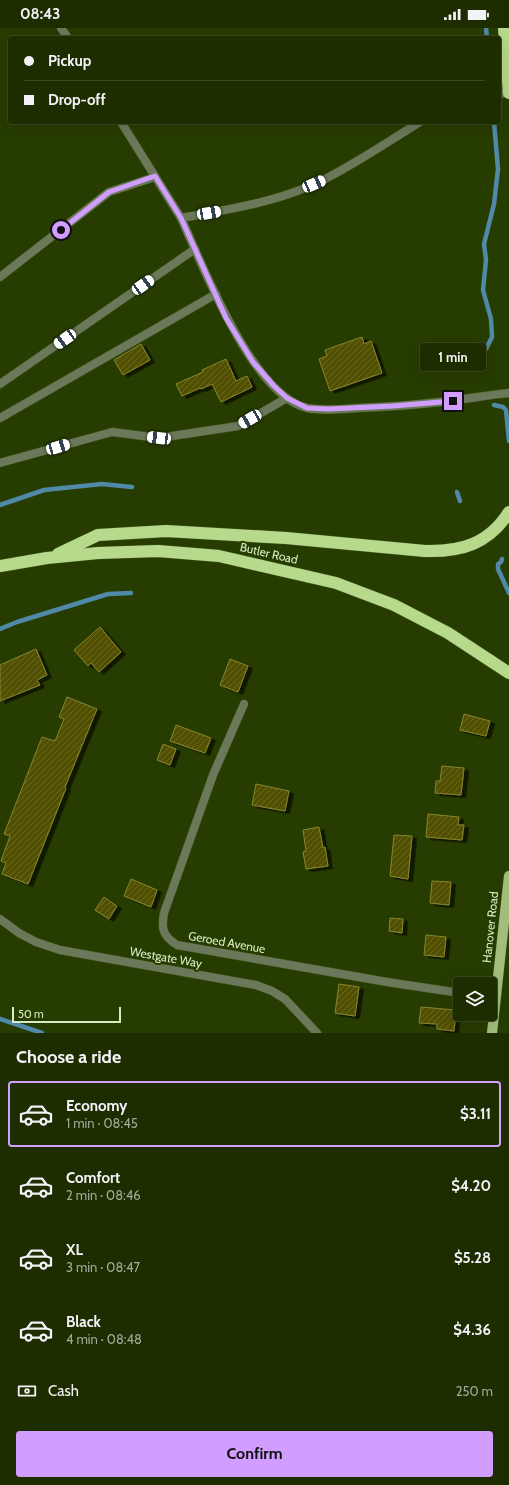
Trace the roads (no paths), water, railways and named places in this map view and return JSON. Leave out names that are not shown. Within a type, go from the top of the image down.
[{"type":"highway","points":[[504,28],[509,92]]},
{"type":"highway","points":[[47,558],[98,535],[166,531],[278,537],[425,552],[442,552],[457,550],[474,544],[489,535],[500,525],[509,512]]},
{"type":"highway","name":"Butler Road","points":[[0,566],[47,558],[98,553],[158,551],[212,555],[336,583],[394,605],[448,633],[509,673]]},
{"type":"main road","name":"Hanover Road","points":[[497,985],[509,876]]},
{"type":"main road","name":"Hanover Road","points":[[492,1021],[492,1033]]},
{"type":"street","points":[[122,124],[181,218],[226,318],[253,362],[274,386],[287,398],[307,408],[328,409],[400,406],[509,394]]},
{"type":"street","points":[[181,218],[271,200],[303,188],[338,172],[417,124]]},
{"type":"street","points":[[0,277],[109,192],[155,176]]},
{"type":"street","points":[[0,384],[195,249]]},
{"type":"street","points":[[0,418],[216,294]]},
{"type":"street","points":[[0,463],[112,432],[159,438],[238,426],[287,398]]},
{"type":"street","name":"Geroed Avenue","points":[[244,704],[213,775],[164,913],[162,924],[164,932],[169,940],[177,945],[387,982],[453,992]]},
{"type":"street","name":"Westgate Way","points":[[0,919],[18,933],[36,942],[60,950],[256,985],[272,991],[285,999],[317,1033]]},
{"type":"waterway","points":[[486,28],[487,36]]},
{"type":"waterway","points":[[477,356],[486,349],[492,337],[491,319],[483,290],[486,260],[484,244],[494,204],[498,169],[494,124]]},
{"type":"waterway","points":[[494,405],[503,407],[506,410],[509,441]]},
{"type":"waterway","points":[[0,505],[44,490],[102,484],[132,487]]},
{"type":"waterway","points":[[457,492],[460,501]]},
{"type":"waterway","points":[[502,559],[498,564],[498,569],[509,593]]},
{"type":"waterway","points":[[0,629],[17,622],[108,594],[131,593]]},
{"type":"waterway","points":[[0,1019],[42,1033]]}]
